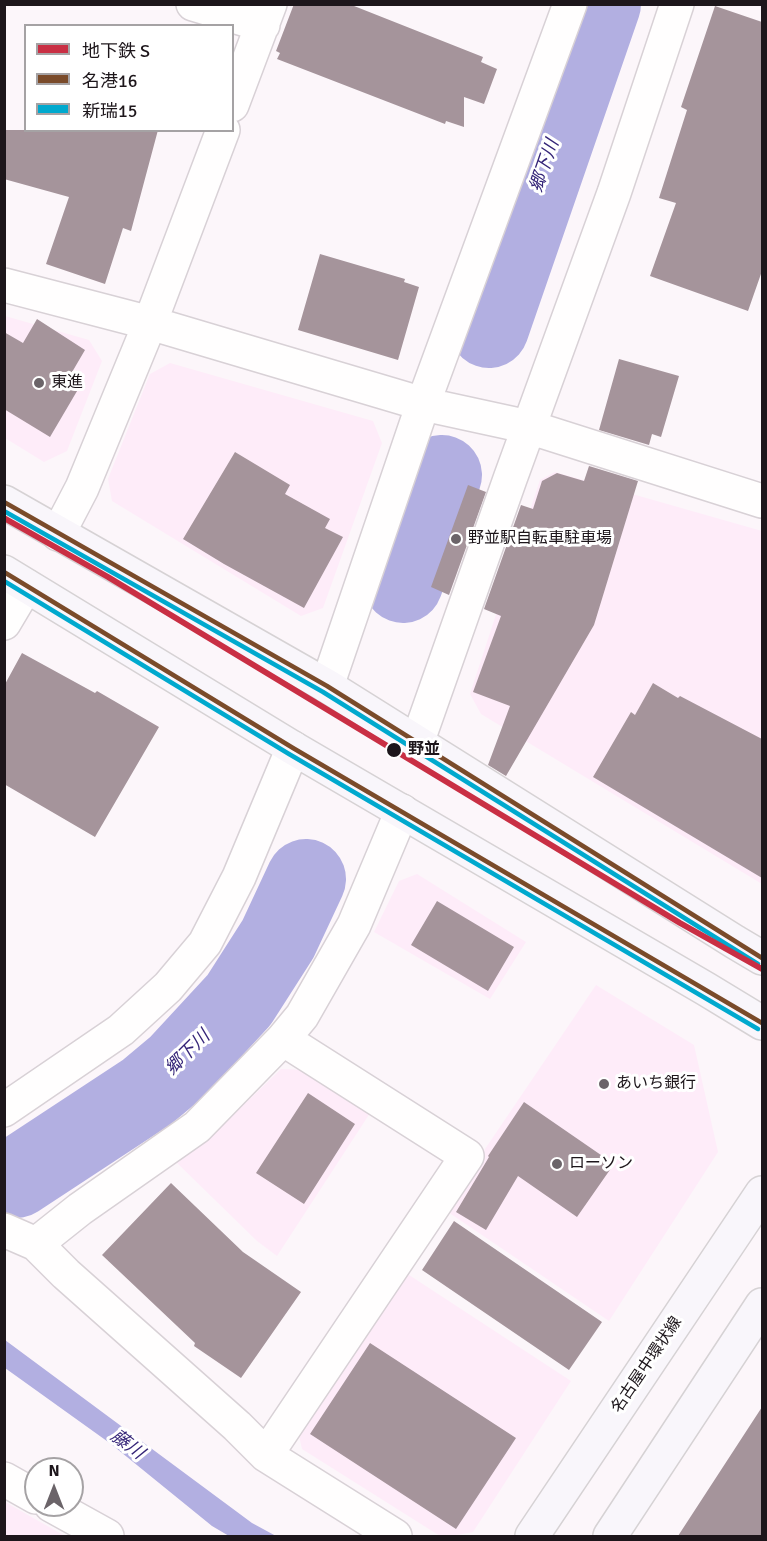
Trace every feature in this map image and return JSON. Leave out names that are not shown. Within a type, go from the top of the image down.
[{"type":"main road","points":[[4,502],[327,686],[762,958]]},
{"type":"main road","points":[[15,579],[293,748],[762,1023]]},
{"type":"main road","name":"名古屋中環状線","points":[[532,1536],[762,1193]]},
{"type":"main road","points":[[610,1536],[762,1305]]},
{"type":"street","points":[[193,4],[267,14],[234,100]]},
{"type":"street","points":[[327,686],[423,404],[570,4]]},
{"type":"street","points":[[417,742],[614,193],[677,4]]},
{"type":"street","points":[[58,534],[82,488],[150,323],[222,132]]},
{"type":"street","points":[[4,285],[150,323],[423,404],[529,427],[762,501]]},
{"type":"street","points":[[4,623],[15,579]]},
{"type":"street","points":[[4,1110],[121,1030],[168,987],[205,943],[238,877],[293,748]]},
{"type":"street","points":[[36,1244],[80,1209],[196,1127],[283,1039],[302,1016],[354,925],[402,811]]},
{"type":"street","points":[[266,1455],[467,1156],[283,1039]]},
{"type":"street","points":[[4,1230],[36,1244],[66,1274],[237,1426],[266,1455],[395,1536]]},
{"type":"street","points":[[4,1479],[24,1490]]},
{"type":"street","points":[[73,1517],[107,1536]]},
{"type":"shaded area","points":[[5,316],[89,340],[102,361],[67,451],[44,462],[5,438]]},
{"type":"shaded area","points":[[170,363],[373,421],[382,443],[323,608],[301,616],[112,501],[108,479],[150,374]]},
{"type":"shaded area","points":[[555,472],[762,531],[762,884],[481,714],[470,694],[540,480]]},
{"type":"shaded area","points":[[417,874],[526,942],[490,999],[374,932],[399,881]]},
{"type":"shaded area","points":[[596,985],[694,1045],[718,1152],[609,1321],[445,1210]]},
{"type":"shaded area","points":[[281,1069],[312,1070],[374,1107],[277,1256],[257,1241],[175,1161],[206,1141]]},
{"type":"shaded area","points":[[403,1271],[571,1381],[473,1532],[440,1536],[302,1449],[297,1427]]},
{"type":"shaded area","points":[[5,1502],[24,1513],[24,1517],[31,1517],[65,1536],[5,1536]]},
{"type":"water","name":"藤川","points":[[5,1340],[252,1523],[276,1536],[229,1536],[212,1526],[111,1444],[5,1368]]},
{"type":"building","points":[[294,4],[349,4],[483,57],[481,62],[497,69],[484,104],[464,97],[464,127],[446,121],[445,124],[277,59],[280,53],[276,51]]},
{"type":"building","points":[[715,6],[762,22],[762,271],[748,311],[650,276],[676,203],[659,198],[687,110],[681,107]]},
{"type":"building","points":[[4,130],[157,132],[131,231],[123,228],[105,284],[46,264],[69,197],[4,179]]},
{"type":"building","points":[[320,254],[405,279],[404,282],[419,287],[398,360],[298,330]]},
{"type":"building","name":"東進","points":[[37,319],[85,350],[68,379],[80,386],[50,437],[4,409],[4,332],[23,343]]},
{"type":"building","points":[[619,359],[679,376],[661,437],[652,434],[649,445],[599,430]]},
{"type":"building","points":[[235,452],[290,485],[285,494],[330,519],[325,528],[343,537],[304,608],[183,539]]},
{"type":"building","points":[[589,466],[638,481],[594,625],[506,776],[488,765],[510,706],[473,692],[501,616],[484,609],[521,505],[533,509],[542,481],[557,473],[584,481]]},
{"type":"building","name":"野並駅自転車駐車場","points":[[468,485],[486,492],[449,595],[431,587]]},
{"type":"building","points":[[22,653],[95,693],[97,691],[159,727],[95,837],[4,784],[4,686]]},
{"type":"building","points":[[653,683],[678,698],[680,696],[762,739],[762,878],[593,777],[631,712],[635,715]]},
{"type":"building","points":[[437,901],[514,947],[488,991],[411,945]]},
{"type":"building","points":[[308,1093],[355,1124],[304,1204],[256,1173]]},
{"type":"building","points":[[524,1102],[614,1164],[577,1217],[518,1176],[486,1230],[456,1212],[488,1156]]},
{"type":"building","points":[[171,1183],[243,1252],[301,1292],[241,1378],[194,1346],[195,1343],[102,1255]]},
{"type":"building","points":[[454,1221],[602,1322],[569,1370],[422,1270]]},
{"type":"building","points":[[370,1343],[516,1438],[456,1529],[310,1434]]},
{"type":"building","points":[[762,1407],[762,1536],[678,1536]]},
{"type":"waterway","name":"郷下川","points":[[489,328],[601,4]]},
{"type":"waterway","name":"郷下川","points":[[403,583],[442,475]]},
{"type":"waterway","name":"郷下川","points":[[16,1178],[147,1092],[178,1066],[239,1000],[278,939],[306,879]]},
{"type":"metro line","name":"S","points":[[4,518],[108,577],[680,923],[762,969]]},
{"type":"transit line","name":"名港16","points":[[4,502],[327,686],[762,958]]},
{"type":"transit line","name":"新瑞15","points":[[4,511],[323,692],[758,964]]},
{"type":"transit line","name":"名港16","points":[[4,572],[293,748],[762,1023]]},
{"type":"transit line","name":"新瑞15","points":[[4,581],[289,754],[758,1029]]},
{"type":"place","name":"東進","points":[[39,383]]},
{"type":"place","name":"野並駅自転車駐車場","points":[[456,539]]},
{"type":"place","name":"野並","points":[[394,750]]},
{"type":"place","name":"あいち銀行","points":[[604,1084]]},
{"type":"place","name":"ローソン","points":[[557,1164]]}]
